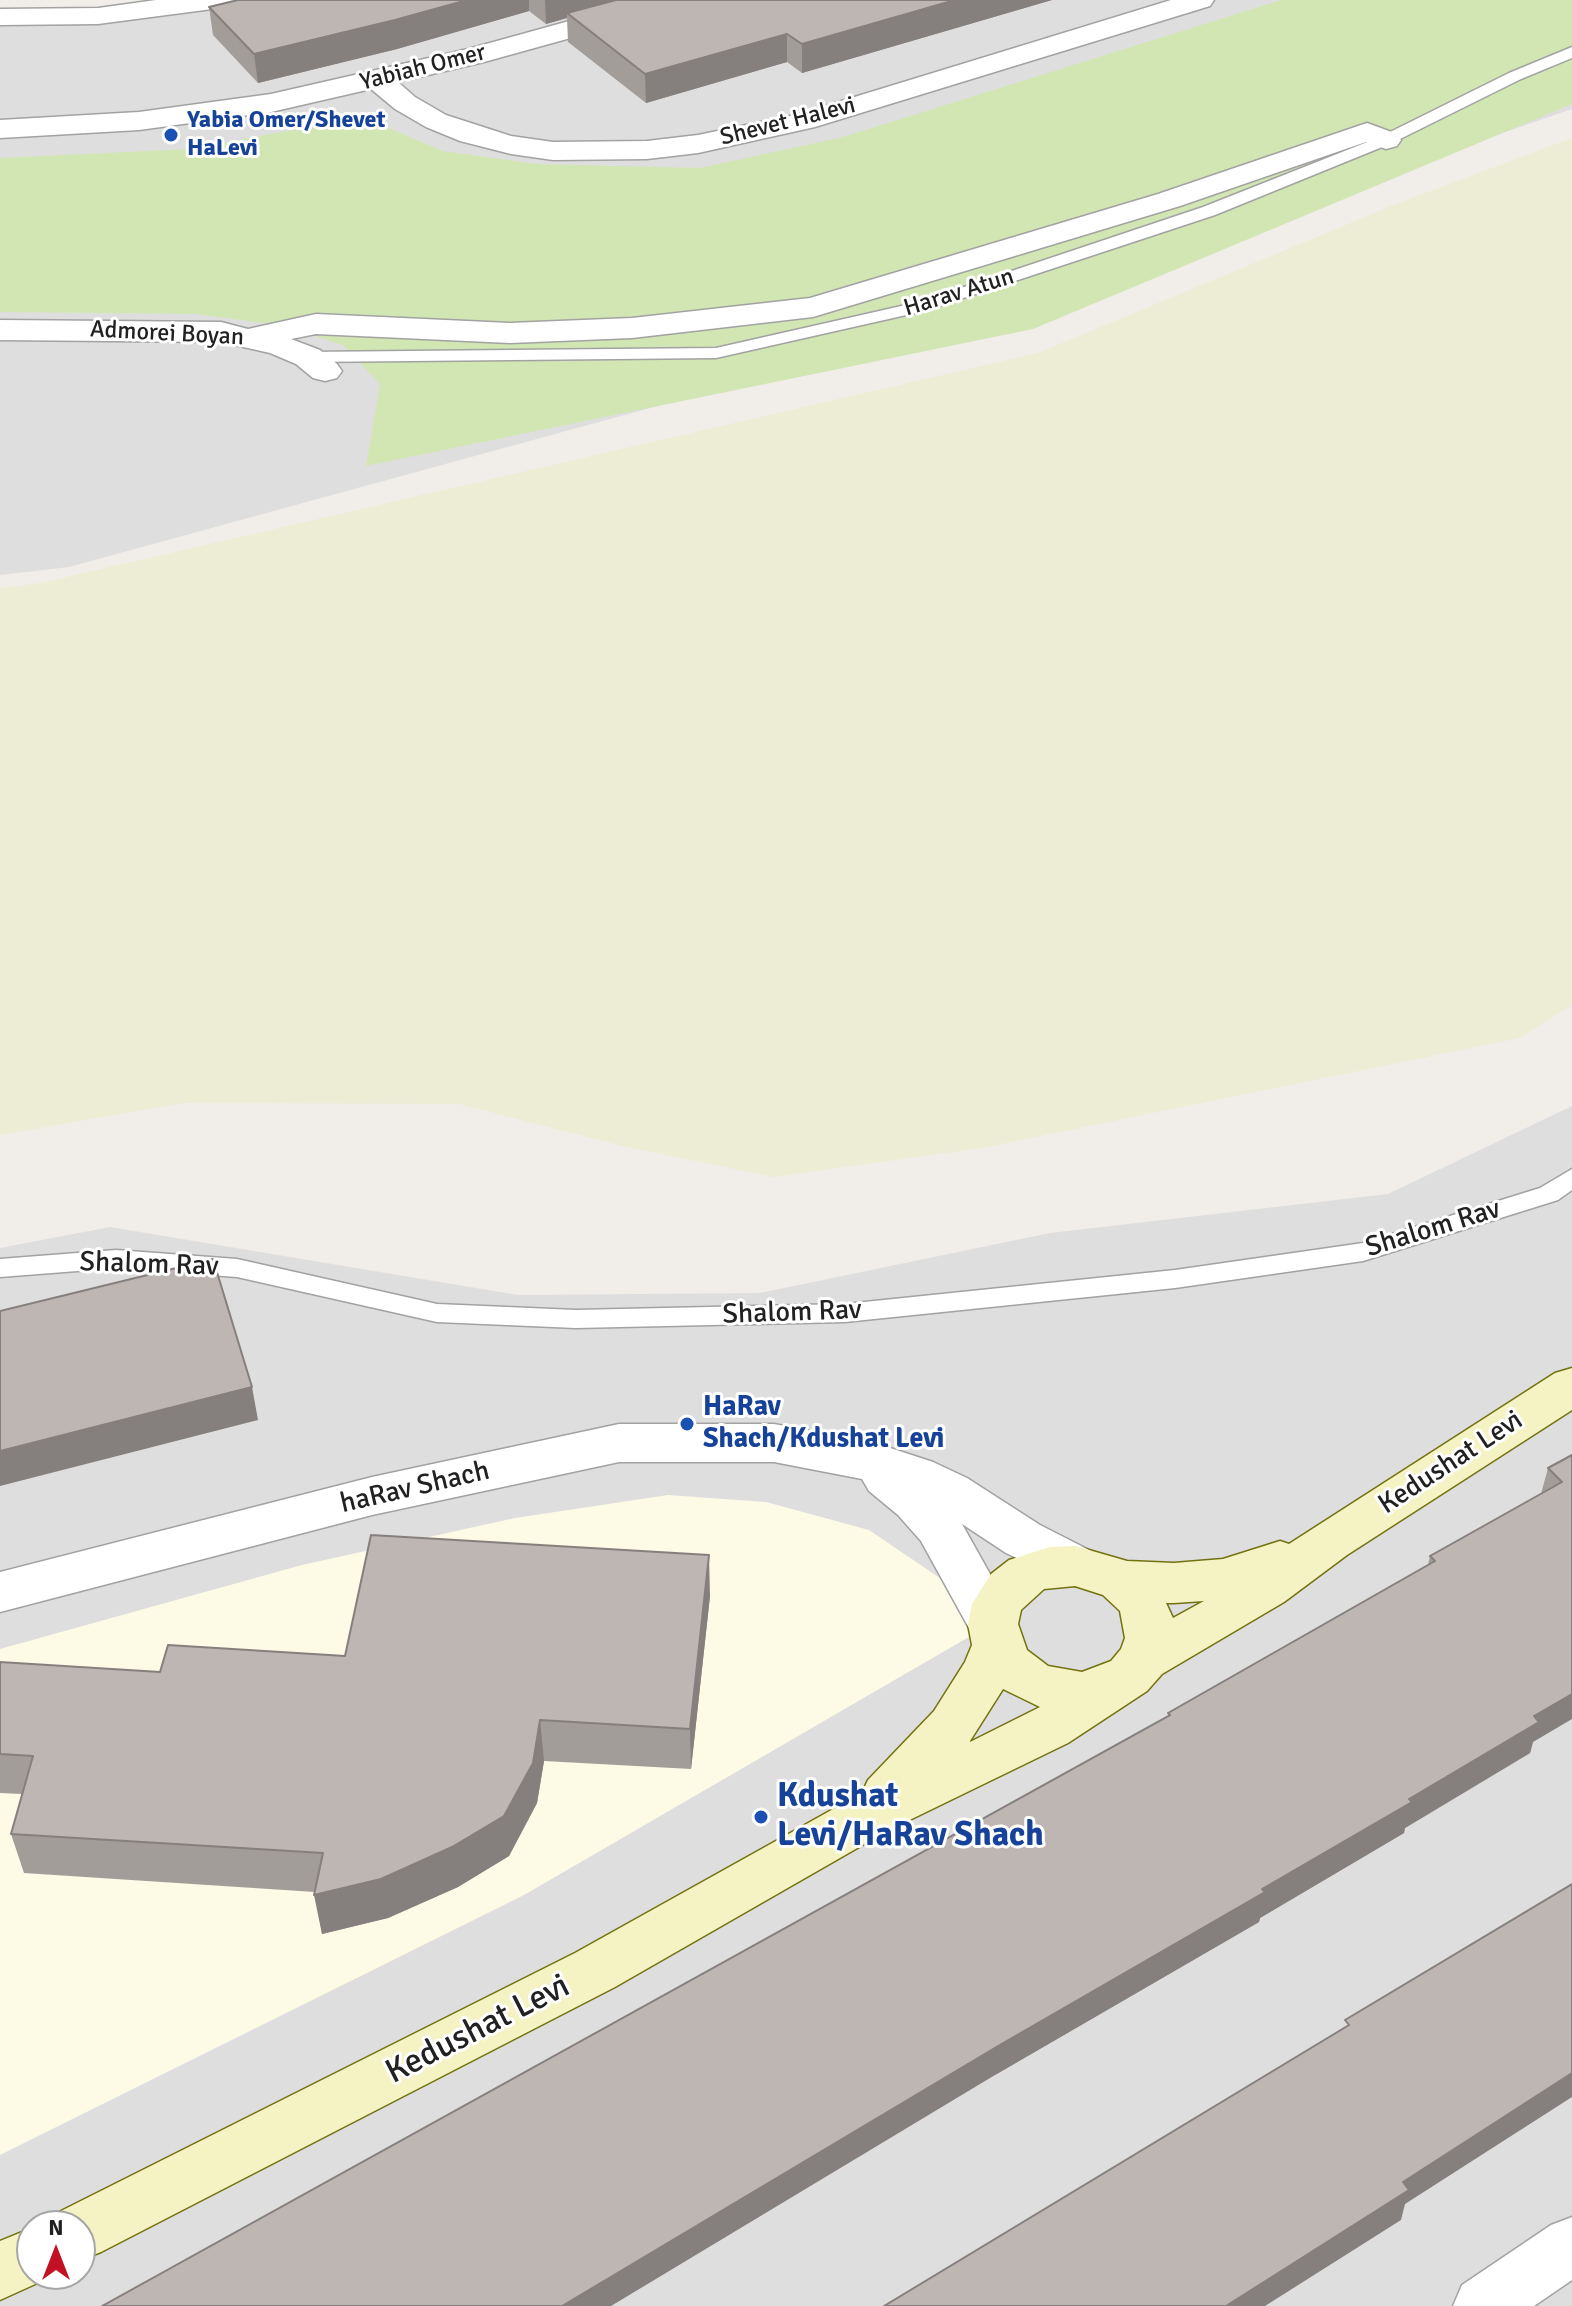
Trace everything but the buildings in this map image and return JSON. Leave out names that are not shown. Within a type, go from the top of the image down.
[{"type":"street","points":[[0,17],[133,13],[220,0]]},
{"type":"street","name":"Yabiah Omer","points":[[0,129],[167,119],[271,103],[378,80],[676,0]]},
{"type":"street","name":"Shevet Halevi","points":[[378,80],[405,103],[436,121],[471,135],[553,151],[647,150],[698,144],[805,121],[1200,0]]},
{"type":"street","points":[[253,337],[316,324],[510,333],[632,328],[813,307],[1154,205],[1367,132],[1386,140]]},
{"type":"street","name":"Admorei Boyan","points":[[0,330],[189,330],[253,337],[316,364]]},
{"type":"street","name":"Kedushat Levi","points":[[96,2224],[595,1970],[868,1815],[1050,1728],[1126,1674],[1244,1602],[1330,1541],[1572,1386]]},
{"type":"street","name":"haRav Shach","points":[[0,1592],[372,1496],[619,1443],[774,1443],[837,1454],[916,1475],[1075,1566]]},
{"type":"street","name":"haRav Shach","points":[[837,1454],[880,1474],[915,1501],[938,1527],[995,1635]]},
{"type":"street","name":"Kedushat Levi","points":[[1121,1581],[1174,1583],[1223,1579],[1262,1568],[1330,1541]]},
{"type":"street","points":[[1075,1566],[1100,1571],[1121,1581],[1138,1597],[1148,1617],[1150,1638],[1126,1674],[1082,1693],[1054,1690],[1030,1681],[1009,1665],[995,1635],[997,1604],[1009,1588],[1027,1574],[1050,1567],[1075,1566]]},
{"type":"street","name":"Kedushat Levi","points":[[868,1815],[952,1726],[988,1670],[995,1635]]},
{"type":"street","points":[[1483,2306],[1572,2245]]},
{"type":"lane","name":"Harav Atun","points":[[316,364],[716,353],[924,306],[1209,211],[1386,140],[1515,76],[1572,52]]},
{"type":"lane","name":"Shalom Rav","points":[[0,1268],[116,1259],[237,1268],[437,1313],[576,1319],[845,1313],[1175,1279],[1363,1252],[1549,1194],[1572,1178]]},
{"type":"shaded area","points":[[178,0],[1572,0],[1572,109],[928,332],[69,567],[0,575],[0,9],[70,11]]},
{"type":"shaded area","points":[[1572,1106],[1572,2306],[0,2306],[0,1248],[110,1227],[518,1295],[760,1293],[1050,1233],[1388,1194]]},
{"type":"shaded area","points":[[668,1495],[766,1502],[869,1530],[956,1589],[974,1634],[524,1895],[0,2155],[0,1649],[302,1565],[515,1518]]},
{"type":"green space","points":[[1281,0],[1572,0],[1572,104],[1033,329],[366,466],[380,384],[343,345],[279,325],[195,314],[0,312],[0,158],[190,149],[363,117],[443,151],[537,164],[700,168],[843,137]]},
{"type":"green space","points":[[1572,138],[1572,1005],[1520,1038],[982,1148],[773,1177],[626,1147],[459,1104],[184,1103],[0,1135],[0,588],[40,583],[1038,353],[1396,204]]},
{"type":"place","name":"Yabia Omer/Shevet HaLevi","points":[[171,135]]},
{"type":"place","name":"HaRav Shach/Kdushat Levi","points":[[687,1424]]},
{"type":"place","name":"Kdushat Levi/HaRav Shach","points":[[761,1817]]}]
